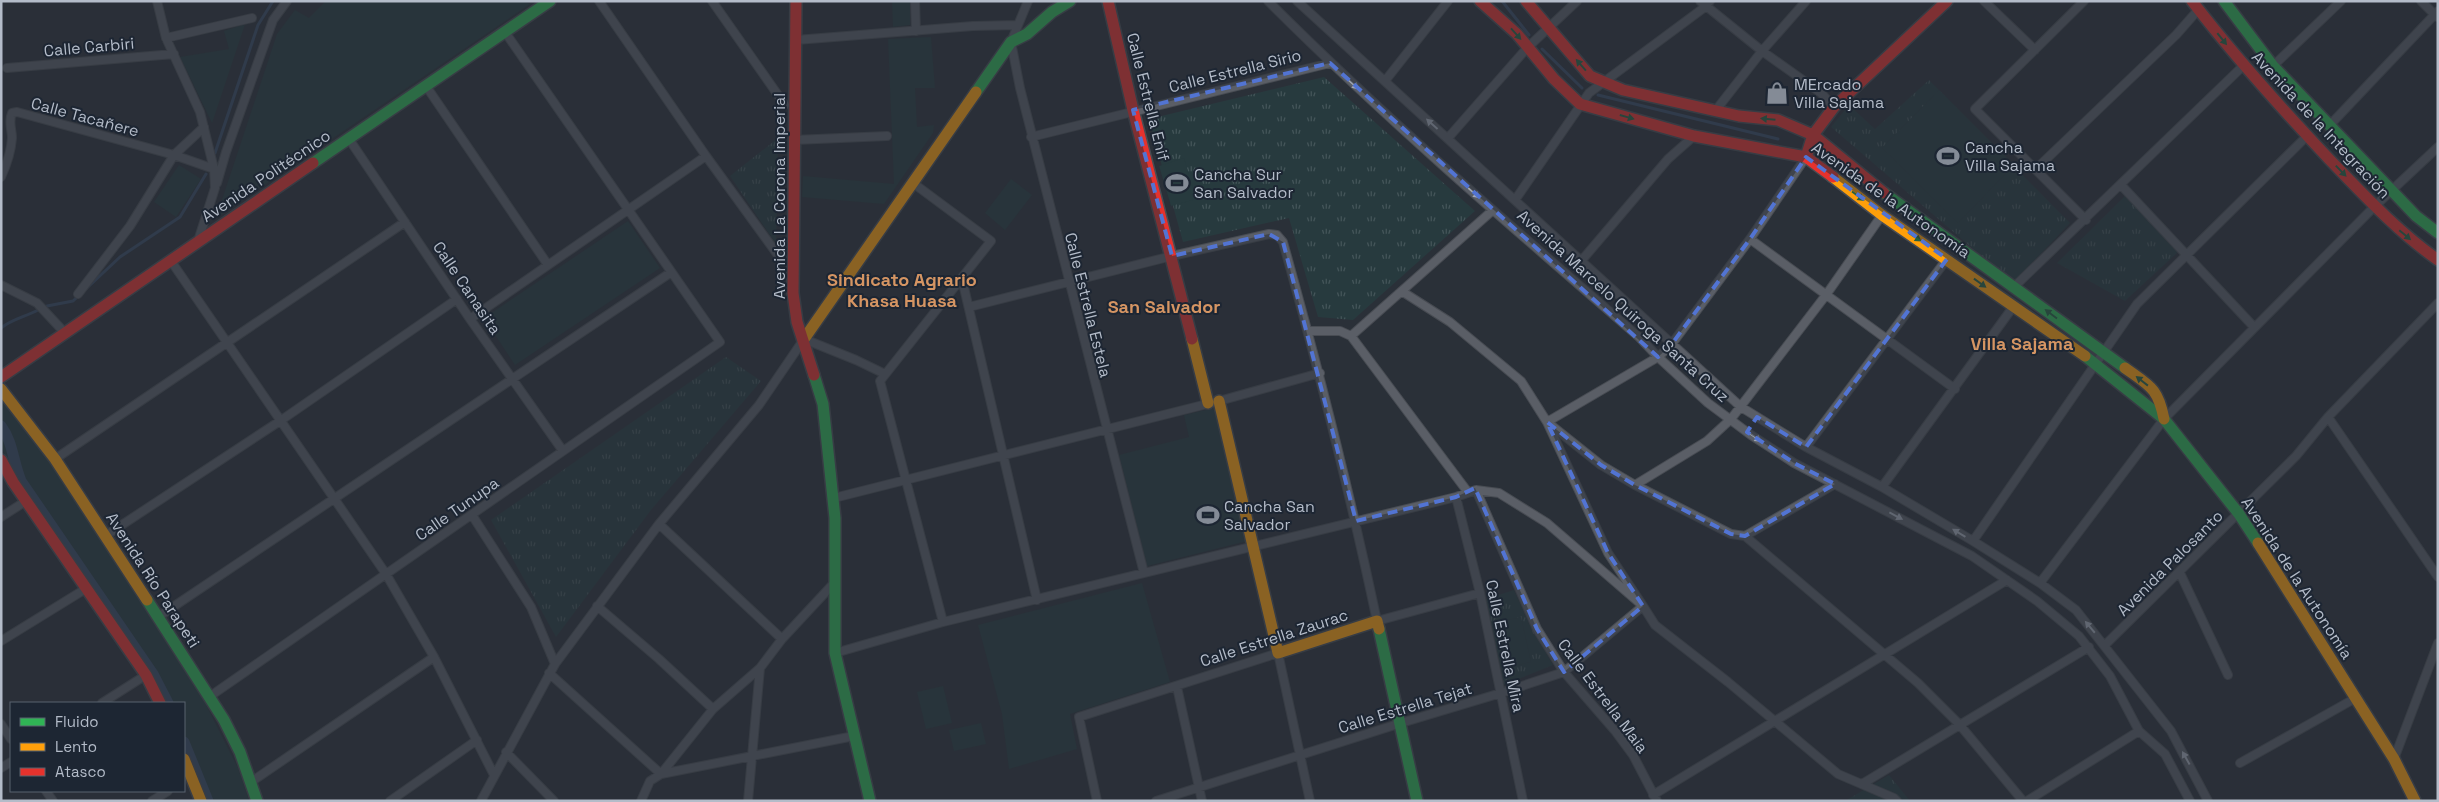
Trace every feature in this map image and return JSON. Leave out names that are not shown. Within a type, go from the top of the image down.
[{"type":"street","points":[[157,1],[166,38],[190,86],[204,126],[214,169],[215,188]]},
{"type":"street","points":[[198,243],[226,152],[274,20],[287,1]]},
{"type":"street","name":"Avenida Politécnico","points":[[1,377],[550,1]]},
{"type":"street","points":[[599,1],[706,156],[780,258]]},
{"type":"street","points":[[712,1],[785,105]]},
{"type":"street","name":"Avenida La Corona Imperial","points":[[796,1],[793,293],[797,322],[804,339],[823,404],[834,498],[835,653],[870,801]]},
{"type":"street","points":[[916,1],[916,31]]},
{"type":"street","points":[[483,800],[506,752],[555,664],[659,524],[759,405],[1011,42],[1028,1]]},
{"type":"street","points":[[1011,42],[1019,41],[1049,15],[1070,1]]},
{"type":"street","name":"Calle Estrella Enif","points":[[1108,1],[1133,110],[1253,545],[1278,654]]},
{"type":"street","name":"Avenida Marcelo Quiroga Santa Cruz","points":[[1268,1],[1330,63],[1639,337],[1708,403],[1794,463],[1972,556],[2044,607],[2089,647],[2110,676],[2139,731],[2165,754],[2190,801]]},
{"type":"street","name":"Avenida Marcelo Quiroga Santa Cruz","points":[[1297,1],[1741,407],[1806,447],[1882,487],[1973,541],[2040,583],[2076,610],[2171,731],[2208,801]]},
{"type":"street","points":[[1385,81],[1448,1]]},
{"type":"street","name":"Avenida de la Autonomía","points":[[1480,1],[1517,34],[1554,79],[1580,104],[1694,136],[1806,157],[1882,215],[2097,364],[2164,419],[2239,514],[2394,759],[2415,801]]},
{"type":"street","name":"Avenida de la Autonomía","points":[[1526,1],[1590,76],[1600,82],[1623,90],[1738,116],[1778,120],[1813,135],[1874,185],[2145,382],[2160,397],[2164,419]]},
{"type":"street","points":[[1448,138],[1528,48],[1577,1]]},
{"type":"street","points":[[1716,110],[1762,51],[1806,1]]},
{"type":"street","points":[[1547,422],[1658,357],[1672,345],[1750,239],[1806,157],[1813,135],[1834,107],[1948,1]]},
{"type":"street","points":[[1984,1],[2035,50]]},
{"type":"street","points":[[2084,1],[1975,109],[2037,168],[2086,220]]},
{"type":"street","name":"Avenida de la Integración","points":[[2224,1],[2273,66],[2416,216],[2438,234]]},
{"type":"street","points":[[2273,66],[2341,1]]},
{"type":"street","points":[[2329,126],[2437,14],[2421,1]]},
{"type":"street","points":[[1515,200],[1580,104],[1600,82],[1705,3],[1762,51],[1821,92],[1834,107]]},
{"type":"street","points":[[2037,168],[2176,35],[2195,5]]},
{"type":"street","name":"Avenida de la Integración","points":[[2195,5],[2244,66],[2307,136],[2399,231],[2438,260]]},
{"type":"street","points":[[166,38],[252,18]]},
{"type":"street","points":[[796,40],[973,26],[1017,26]]},
{"type":"street","points":[[158,617],[670,273],[504,32]]},
{"type":"street","name":"Calle Estrella Estela","points":[[1011,42],[1031,137],[1144,573]]},
{"type":"street","name":"Calle Carbiri","points":[[7,68],[174,54]]},
{"type":"street","name":"Calle Estrella Sirio","points":[[1031,137],[1133,110],[1330,63]]},
{"type":"street","points":[[2015,286],[2086,220],[2244,66]]},
{"type":"street","points":[[426,86],[548,265]]},
{"type":"street","name":"Calle Tacañere","points":[[1,177],[8,162],[12,137],[10,118],[12,114],[17,112],[214,169]]},
{"type":"street","points":[[78,294],[130,226],[174,156],[204,126]]},
{"type":"street","points":[[794,140],[887,136]]},
{"type":"street","points":[[1582,260],[1668,158],[1694,136]]},
{"type":"street","points":[[1973,541],[2138,304],[2307,136]]},
{"type":"street","name":"Calle Canasita","points":[[350,138],[470,318],[563,451]]},
{"type":"street","points":[[2040,583],[2164,419],[2375,206],[2393,192],[2438,147]]},
{"type":"street","points":[[470,318],[706,156]]},
{"type":"street","points":[[913,183],[991,241],[962,280],[880,381],[943,622]]},
{"type":"street","points":[[2121,185],[2254,327]]},
{"type":"street","points":[[1308,331],[1340,331],[1351,336],[1494,210]]},
{"type":"street","points":[[1635,485],[1707,441],[1731,420],[1826,295],[1882,215]]},
{"type":"street","points":[[55,459],[405,222]]},
{"type":"street","points":[[969,307],[1069,284],[1172,256],[1269,234],[1278,235],[1283,242],[1320,373],[1356,521],[1417,801]]},
{"type":"street","points":[[1750,239],[1955,389]]},
{"type":"street","points":[[1806,447],[1947,259]]},
{"type":"street","points":[[171,261],[386,574],[434,657],[494,775]]},
{"type":"street","name":"Calle Tunupa","points":[[208,697],[720,342],[670,273]]},
{"type":"street","points":[[962,280],[1005,456],[1037,600]]},
{"type":"street","points":[[1,285],[37,303],[65,333]]},
{"type":"street","points":[[1403,292],[1450,322],[1521,381],[1547,422],[1608,553],[1655,625],[1728,682],[1838,774],[1897,801]]},
{"type":"street","points":[[105,536],[280,421],[458,300]]},
{"type":"street","name":"Avenida Palosanto","points":[[2105,645],[2180,573],[2296,456],[2328,417],[2438,303]]},
{"type":"street","points":[[1882,487],[1955,389],[2013,306]]},
{"type":"street","name":"Calle Estrella Maia","points":[[1351,336],[1471,491],[1517,581],[1537,629],[1564,672],[1616,732],[1633,755],[1655,798]]},
{"type":"street","points":[[804,339],[885,374]]},
{"type":"street","points":[[834,498],[1005,456],[1320,373]]},
{"type":"street","name":"Avenida Río Parapeti","points":[[1,389],[55,459],[224,720],[240,752],[257,801]]},
{"type":"street","points":[[2328,417],[2438,576]]},
{"type":"street","points":[[1547,422],[1601,465],[1635,485],[1731,534],[1745,536],[1885,654],[1958,724],[2023,801]]},
{"type":"street","points":[[1,460],[26,501],[146,675],[160,702]]},
{"type":"street","points":[[1745,536],[1835,484]]},
{"type":"street","points":[[835,653],[943,622],[1456,497],[1471,491],[1499,493],[1547,523],[1643,606]]},
{"type":"street","name":"Calle Estrella Mira","points":[[1456,497],[1480,593],[1523,801]]},
{"type":"street","points":[[1,517],[26,501]]},
{"type":"street","points":[[472,515],[531,607],[555,664]]},
{"type":"street","points":[[659,524],[782,639]]},
{"type":"street","points":[[2180,573],[2228,675]]},
{"type":"street","points":[[1655,798],[1774,721],[2007,580]]},
{"type":"street","points":[[641,801],[650,781],[661,774],[713,709],[760,668],[782,639],[835,582]]},
{"type":"street","points":[[1,641],[87,588]]},
{"type":"street","name":"Calle Estrella Zaurac","points":[[1097,801],[1079,717],[1177,687],[1377,620],[1480,593]]},
{"type":"street","points":[[597,606],[660,659],[713,709]]},
{"type":"street","name":"Calle Estrella Tejat","points":[[1156,801],[1299,754],[1564,672],[1643,606]]},
{"type":"street","points":[[2394,759],[2438,643]]},
{"type":"street","points":[[1862,784],[1958,724],[2089,647]]},
{"type":"street","points":[[1278,654],[1310,801]]},
{"type":"street","points":[[251,782],[434,657]]},
{"type":"street","points":[[748,801],[760,668]]},
{"type":"street","points":[[549,673],[661,774]]},
{"type":"street","points":[[104,702],[146,675]]},
{"type":"street","points":[[1177,687],[1202,801]]},
{"type":"street","points":[[2240,763],[2354,698]]},
{"type":"street","points":[[1,724],[10,738]]},
{"type":"street","points":[[2027,801],[2139,731]]},
{"type":"street","points":[[661,774],[854,736]]},
{"type":"street","points":[[390,801],[477,740]]},
{"type":"street","points":[[506,752],[554,801]]},
{"type":"street","points":[[185,764],[188,779],[201,801]]},
{"type":"street","points":[[152,801],[166,792]]},
{"type":"highlighted area","points":[[1330,63],[1658,357],[1671,345],[1750,239],[1806,157],[1947,259],[1806,447],[1757,417],[1747,432],[1794,463],[1835,484],[1745,536],[1731,534],[1635,485],[1601,465],[1547,422],[1608,553],[1643,606],[1564,672],[1537,629],[1475,488],[1456,497],[1356,521],[1283,242],[1269,234],[1172,256],[1133,110]]},
{"type":"green space","points":[[326,1],[522,1],[530,4],[216,218],[277,34],[295,10],[309,18]]},
{"type":"green space","points":[[892,1],[910,1],[910,25],[893,27]]},
{"type":"green space","points":[[245,24],[212,123],[180,57],[229,49],[224,31]]},
{"type":"green space","points":[[931,37],[935,88],[915,88],[917,127],[934,125],[933,133],[884,204],[802,197],[803,176],[894,184],[888,39]]},
{"type":"green space","points":[[1324,77],[1475,211],[1353,320],[1318,317],[1289,218],[1183,242],[1149,119]]},
{"type":"green space","points":[[1929,80],[2070,223],[2013,283],[1831,127],[1849,105],[1875,129]]},
{"type":"green space","name":"Cancha Villa Sajama","points":[[1939,90],[2014,165],[1958,223],[1882,148]]},
{"type":"green space","points":[[778,138],[776,244],[730,176]]},
{"type":"green space","name":"Cancha Sur San Salvador","points":[[1184,158],[1196,199],[1171,206],[1159,166]]},
{"type":"green space","points":[[179,165],[201,179],[176,217],[154,202]]},
{"type":"green space","points":[[1011,179],[1032,195],[1005,230],[985,213]]},
{"type":"green space","points":[[2125,196],[2178,252],[2125,301],[2057,263]]},
{"type":"green space","points":[[628,221],[660,268],[515,365],[484,318]]},
{"type":"green space","points":[[726,357],[761,381],[651,510],[556,637],[491,520]]},
{"type":"green space","points":[[1,399],[54,468],[201,695],[238,768],[249,801],[205,801],[185,751],[185,702],[166,702],[19,484],[1,446]]},
{"type":"green space","points":[[1214,408],[1247,541],[1147,566],[1119,455],[1189,437],[1184,415]]},
{"type":"green space","points":[[1142,583],[1170,682],[1070,714],[1077,749],[1009,769],[1002,714],[978,625]]},
{"type":"green space","points":[[1514,590],[1531,627],[1553,665],[1504,685],[1486,599]]},
{"type":"green space","points":[[1521,617],[1531,662],[1504,668],[1494,623]]},
{"type":"green space","points":[[943,686],[952,723],[926,729],[917,692]]},
{"type":"green space","points":[[981,723],[986,744],[954,751],[949,730]]},
{"type":"green space","points":[[1889,775],[1910,801],[1845,801]]},
{"type":"waterway","points":[[215,153],[258,25],[273,1]]},
{"type":"waterway","points":[[1502,1],[1529,35]]},
{"type":"waterway","points":[[1542,49],[1582,88]]},
{"type":"waterway","points":[[1598,95],[1778,139]]},
{"type":"waterway","points":[[47,306],[73,301],[120,257],[180,217],[206,174]]},
{"type":"waterway","points":[[1,328],[38,310]]},
{"type":"waterway","points":[[1,426],[8,439],[21,481],[153,674],[167,702]]},
{"type":"waterway","points":[[185,744],[208,801]]},
{"type":"traffic: fast","points":[[313,163],[550,1]]},
{"type":"traffic: fast","points":[[976,92],[1011,42],[1027,34],[1052,12],[1070,1]]},
{"type":"traffic: fast","points":[[2224,1],[2273,66],[2416,216],[2438,233]]},
{"type":"traffic: fast","points":[[1884,193],[2125,368]]},
{"type":"traffic: fast","points":[[2085,356],[2164,419],[2239,514],[2258,543]]},
{"type":"traffic: fast","points":[[814,375],[823,404],[835,518],[835,653],[870,801]]},
{"type":"traffic: fast","points":[[147,600],[224,720],[240,752],[257,801]]},
{"type":"traffic: fast","points":[[1379,629],[1417,801]]},
{"type":"traffic: slow","points":[[804,339],[976,92]]},
{"type":"traffic: slow","points":[[1833,177],[1882,215],[2085,356]]},
{"type":"traffic: slow","points":[[1192,339],[1208,403]]},
{"type":"traffic: slow","points":[[2125,368],[2147,384],[2156,394],[2164,419]]},
{"type":"traffic: slow","points":[[1,389],[55,459],[147,600]]},
{"type":"traffic: slow","points":[[1219,401],[1278,653],[1377,621],[1379,629]]},
{"type":"traffic: slow","points":[[2258,543],[2394,759],[2415,801]]},
{"type":"traffic: slow","points":[[185,761],[201,801]]},
{"type":"traffic: jam","points":[[796,1],[793,293],[797,322],[814,375]]},
{"type":"traffic: jam","points":[[1108,1],[1133,110],[1192,339]]},
{"type":"traffic: jam","points":[[1480,1],[1517,34],[1554,79],[1580,104],[1694,136],[1806,157],[1833,177]]},
{"type":"traffic: jam","points":[[1526,1],[1590,76],[1623,90],[1739,116],[1778,120],[1813,135],[1884,193]]},
{"type":"traffic: jam","points":[[1806,157],[1813,135],[1834,107],[1947,1]]},
{"type":"traffic: jam","points":[[2192,1],[2259,82],[2329,159],[2395,225],[2438,260]]},
{"type":"traffic: jam","points":[[1,377],[313,163]]},
{"type":"traffic: jam","points":[[1,460],[13,482],[146,675],[160,702]]},
{"type":"place","name":"MErcado Villa Sajama","points":[[1777,93]]},
{"type":"place","name":"Cancha Villa Sajama","points":[[1948,156]]},
{"type":"place","name":"Cancha Sur San Salvador","points":[[1177,183]]},
{"type":"place","name":"Cancha San Salvador","points":[[1208,515]]},
{"type":"district","name":"Sindicato Agrario Khasa Huasa","points":[[902,289]]},
{"type":"district","name":"San Salvador","points":[[1164,306]]},
{"type":"district","name":"Villa Sajama","points":[[2022,343]]}]
